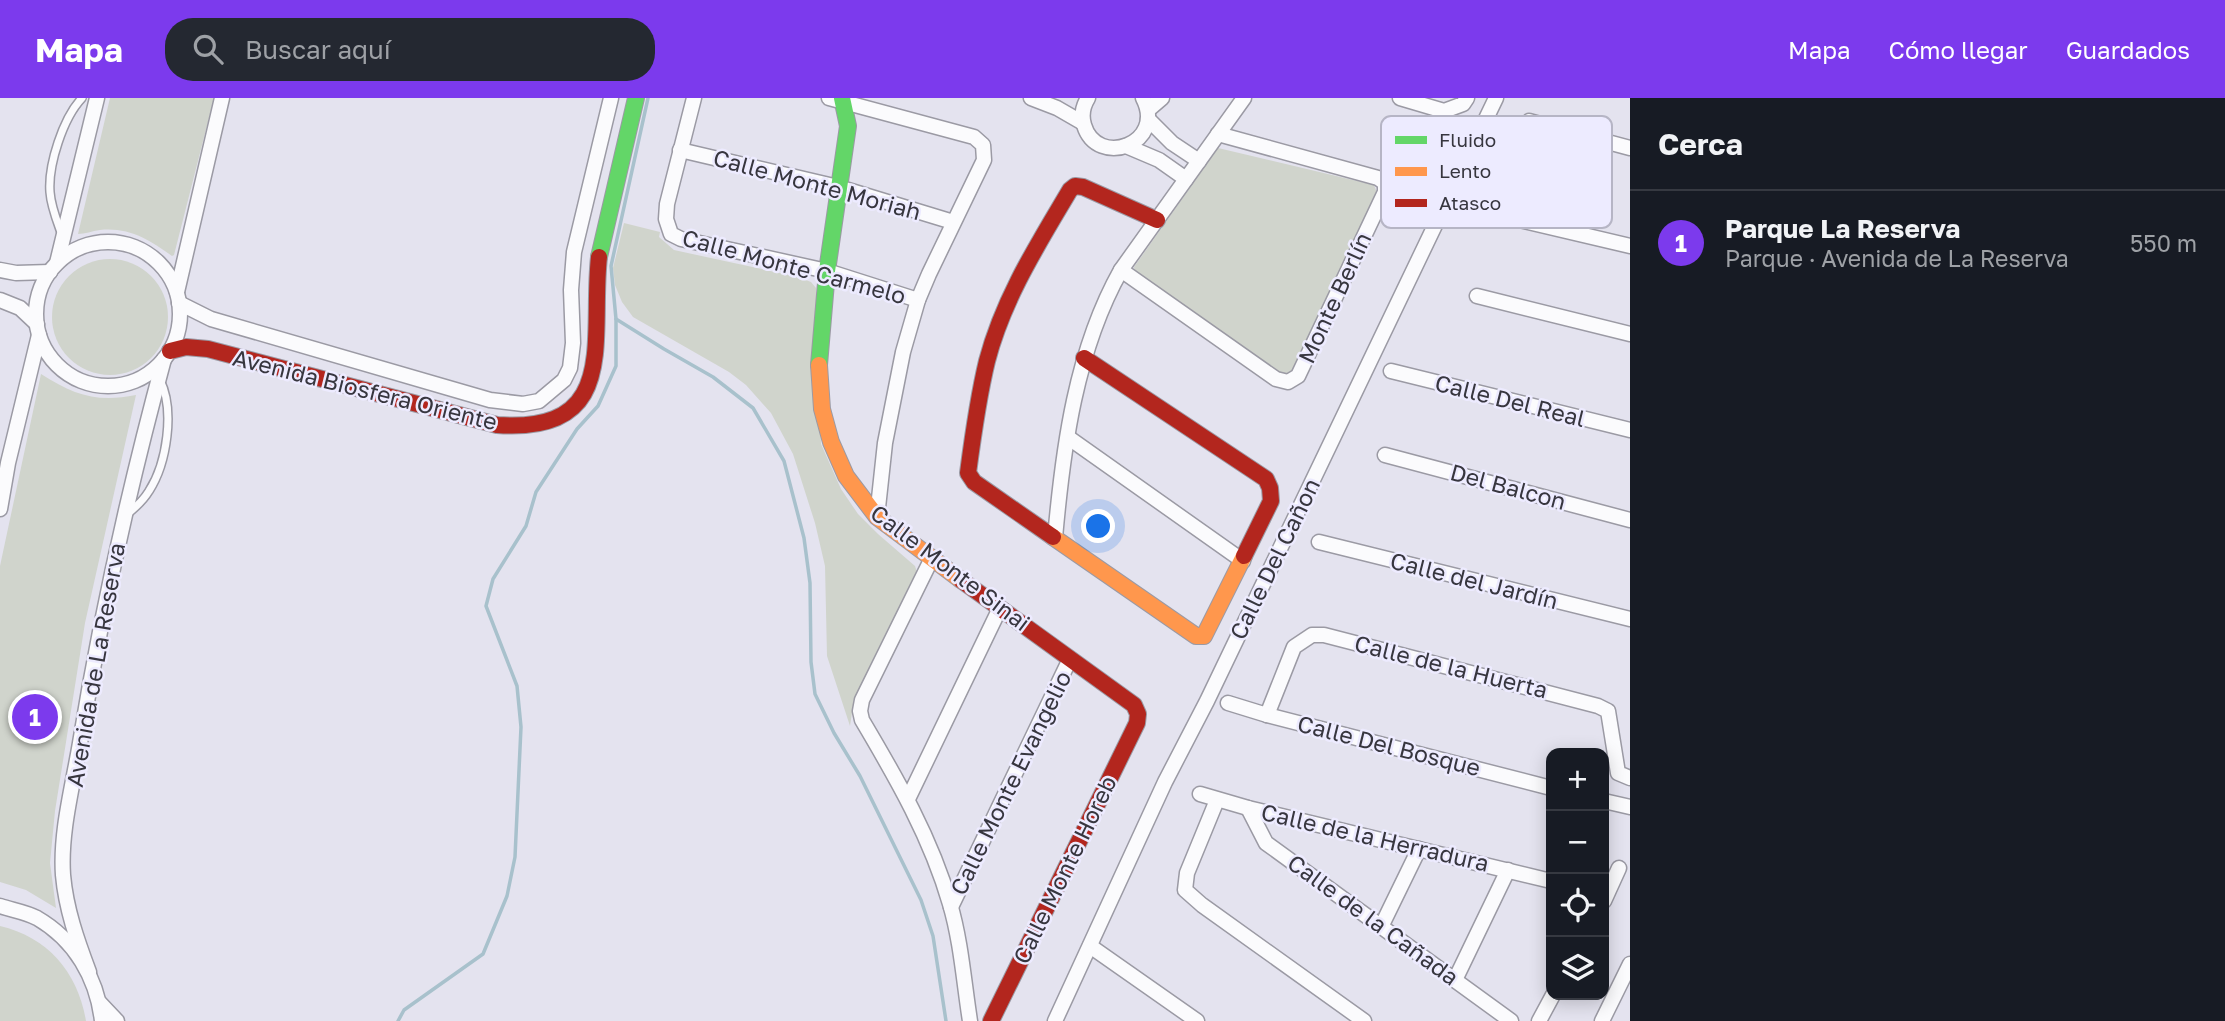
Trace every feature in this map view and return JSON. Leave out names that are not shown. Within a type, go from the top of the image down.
[{"type":"street","points":[[0,509],[38,330],[36,306],[41,288],[53,267],[97,98]]},
{"type":"street","name":"Avenida de La Reserva","points":[[100,1003],[72,922],[66,895],[63,856],[85,713],[123,518],[159,379],[179,328],[178,297],[222,98]]},
{"type":"street","name":"Avenida Biosfera Oriente","points":[[178,297],[211,319],[490,400],[523,404],[539,401],[564,380],[572,357],[571,290],[574,252],[611,98]]},
{"type":"street","name":"Avenida Biosfera Oriente","points":[[167,355],[186,347],[208,349],[497,425],[531,427],[562,415],[574,406],[592,376],[596,356],[596,279],[599,257],[636,98]]},
{"type":"street","points":[[680,150],[694,98]]},
{"type":"street","points":[[1031,98],[1083,123]]},
{"type":"street","points":[[1088,98],[1083,113],[1083,123],[1087,131],[1100,144],[1117,148],[1126,146],[1141,136],[1146,109],[1162,98]]},
{"type":"street","points":[[1055,538],[1059,491],[1083,358],[1106,296],[1121,270],[1244,98]]},
{"type":"street","points":[[1400,98],[1444,111],[1455,109],[1463,104],[1466,98]]},
{"type":"street","name":"Calle Del Cañon","points":[[1487,116],[1496,98]]},
{"type":"street","points":[[848,126],[838,99],[862,102],[974,137],[981,142],[984,150],[981,168],[918,300],[892,399],[877,517]]},
{"type":"street","points":[[848,126],[862,102]]},
{"type":"street","points":[[1146,109],[1172,143],[1199,161]]},
{"type":"street","name":"Calle Monte Sinai","points":[[848,126],[827,271],[819,360],[822,409],[831,442],[846,476],[877,517],[931,560],[1133,705],[1138,719]]},
{"type":"street","name":"Monte Berlín","points":[[1218,134],[1381,180]]},
{"type":"street","points":[[1612,143],[1630,148]]},
{"type":"street","points":[[1126,146],[1159,160],[1186,179]]},
{"type":"street","name":"Calle Monte Moriah","points":[[680,150],[838,187],[953,222]]},
{"type":"street","name":"Calle Monte Carmelo","points":[[680,150],[666,212],[671,234],[681,239],[827,271],[918,300]]},
{"type":"street","points":[[1083,358],[1266,478],[1271,501],[1203,636],[1196,636],[974,482],[968,473],[975,415],[988,358],[1011,296],[1070,190],[1075,186],[1083,187],[1157,220]]},
{"type":"street","name":"Monte Berlín","points":[[1121,270],[1276,379],[1288,382],[1298,376],[1381,200]]},
{"type":"street","name":"Calle Del Cañon","points":[[1055,1021],[1165,782],[1207,701],[1434,228]]},
{"type":"street","points":[[1554,228],[1630,246]]},
{"type":"street","points":[[0,271],[16,273],[53,267],[73,251],[91,244],[125,244],[146,253],[161,265],[178,297]]},
{"type":"street","points":[[1477,296],[1630,334]]},
{"type":"street","points":[[0,300],[20,308],[38,330],[47,352],[60,367],[76,378],[114,385],[133,381],[150,372],[167,355]]},
{"type":"street","name":"Calle Del Real","points":[[1391,371],[1630,430]]},
{"type":"street","points":[[1069,438],[1243,561]]},
{"type":"street","name":"Del Balcon","points":[[1385,454],[1630,520]]},
{"type":"street","name":"Calle del Jardín","points":[[1319,542],[1630,619]]},
{"type":"street","points":[[931,560],[862,700],[860,712],[862,720],[908,799],[929,844],[951,907],[970,1021]]},
{"type":"street","points":[[908,799],[1000,608]]},
{"type":"street","name":"Calle de la Huerta","points":[[1267,715],[1294,647],[1312,635],[1324,635],[1598,706],[1608,711],[1618,774],[1629,778]]},
{"type":"street","name":"Calle Monte Evangelio","points":[[951,907],[1070,659]]},
{"type":"street","name":"Calle Del Bosque","points":[[1228,703],[1546,787]]},
{"type":"street","name":"Calle Monte Horeb","points":[[991,1021],[1138,719]]},
{"type":"street","name":"Calle de la Herradura","points":[[1200,794],[1546,880]]},
{"type":"street","points":[[1217,800],[1187,873],[1185,890],[1364,1021]]},
{"type":"street","points":[[1609,802],[1630,807]]},
{"type":"street","name":"Calle de la Cañada","points":[[1248,808],[1266,843],[1511,1021]]},
{"type":"street","points":[[1381,926],[1419,849]]},
{"type":"street","points":[[1609,889],[1619,868]]},
{"type":"street","points":[[1455,980],[1508,870]]},
{"type":"street","points":[[0,906],[35,917],[66,941],[89,972]]},
{"type":"street","points":[[1090,946],[1197,1021]]},
{"type":"street","points":[[1602,1021],[1630,964]]},
{"type":"street","points":[[1545,1019],[1551,1000]]},
{"type":"street","points":[[100,1003],[102,1021]]},
{"type":"street","points":[[100,1003],[117,1021]]},
{"type":"lane","points":[[62,236],[51,201],[50,180],[65,124],[82,98]]},
{"type":"lane","points":[[123,518],[149,491],[158,472],[169,415],[166,391],[159,379]]},
{"type":"shaded area","points":[[110,98],[214,98],[172,256],[130,233],[100,230],[78,234]]},
{"type":"shaded area","points":[[1218,148],[1374,185],[1378,195],[1294,372],[1282,374],[1135,273],[1134,267]]},
{"type":"shaded area","points":[[624,223],[660,232],[659,237],[674,250],[798,277],[811,282],[816,288],[821,444],[841,489],[858,514],[915,566],[917,572],[912,587],[854,699],[850,726],[827,656],[825,566],[815,523],[793,454],[771,413],[746,385],[729,372],[633,317],[622,302],[615,285],[613,268]]},
{"type":"shaded area","points":[[110,259],[132,264],[151,276],[163,295],[168,317],[163,339],[151,358],[132,370],[110,375],[88,370],[69,358],[57,339],[52,317],[57,295],[69,276],[88,264]]},
{"type":"shaded area","points":[[41,374],[86,395],[109,398],[136,395],[85,623],[55,811],[50,863],[56,908],[26,890],[0,882],[0,566]]},
{"type":"shaded area","points":[[0,926],[33,939],[58,960],[76,987],[86,1021],[0,1021]]},
{"type":"waterway","points":[[398,1021],[404,1010],[483,954],[507,896],[515,857],[521,727],[517,686],[486,606],[493,579],[526,526],[536,492],[577,429],[598,406],[616,366],[616,319],[611,266],[648,98]]},
{"type":"waterway","points":[[616,319],[713,377],[753,408],[784,461],[804,538],[810,583],[811,662],[815,694],[834,733],[860,776],[921,900],[933,936],[946,1021]]},
{"type":"traffic: fast","points":[[599,257],[636,98]]},
{"type":"traffic: fast","points":[[819,365],[827,271],[848,126],[842,98]]},
{"type":"traffic: slow","points":[[819,365],[822,409],[831,442],[846,476],[877,517],[961,580]]},
{"type":"traffic: slow","points":[[1053,537],[1196,636],[1204,636],[1244,556]]},
{"type":"traffic: jam","points":[[1053,537],[974,482],[968,473],[981,389],[994,338],[1023,272],[1070,190],[1075,186],[1083,187],[1157,220]]},
{"type":"traffic: jam","points":[[170,351],[186,347],[208,349],[497,425],[537,424],[564,414],[581,397],[591,375],[595,349],[599,257]]},
{"type":"traffic: jam","points":[[1084,358],[1266,479],[1271,501],[1244,556]]},
{"type":"traffic: jam","points":[[961,580],[1134,705],[1138,714],[1137,723],[991,1021]]},
{"type":"place","name":"Parque La Reserva","points":[[35,717]]}]
